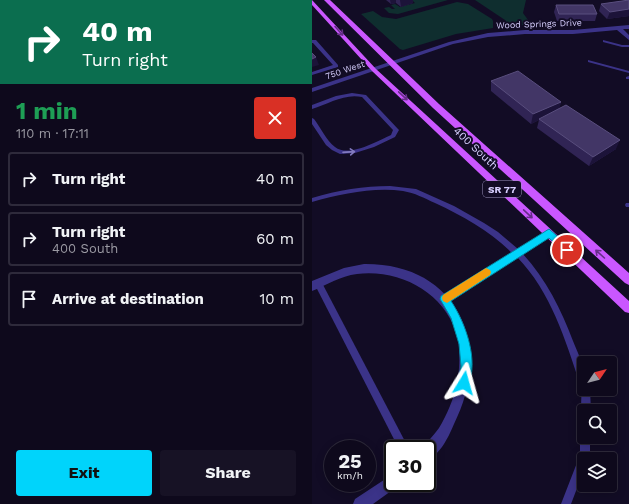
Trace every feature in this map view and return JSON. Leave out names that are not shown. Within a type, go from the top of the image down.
[{"type":"main road","name":"400 South","points":[[327,0],[391,64],[629,280]]},
{"type":"main road","name":"400 South","points":[[312,2],[549,233],[629,308]]},
{"type":"street","name":"Wood Springs Drive","points":[[379,68],[451,43],[488,35],[525,32],[573,32],[629,28]]},
{"type":"street","points":[[619,29],[629,38]]},
{"type":"street","name":"750 West","points":[[312,90],[379,68]]},
{"type":"street","points":[[315,284],[350,270],[385,270],[406,274],[433,288],[445,299],[455,316],[461,331],[465,350],[466,371],[462,390],[452,418],[442,436],[436,443]]},
{"type":"street","points":[[360,504],[384,487]]},
{"type":"lane","points":[[312,42],[314,41],[336,66],[312,74]]},
{"type":"lane","points":[[605,41],[622,46],[629,46]]},
{"type":"lane","points":[[590,61],[629,76]]},
{"type":"lane","points":[[312,108],[342,97],[358,94],[364,96],[396,130],[393,136],[354,152],[346,153],[334,149],[312,120]]},
{"type":"lane","points":[[312,200],[342,192],[384,189],[413,191],[454,208],[488,228],[517,253],[542,283],[566,329],[577,363]]},
{"type":"lane","points":[[445,299],[549,233]]},
{"type":"lane","points":[[315,284],[399,440]]},
{"type":"lane","points":[[566,504],[585,455],[585,444]]},
{"type":"green space","points":[[412,0],[448,0],[398,14],[389,13],[384,8],[389,7],[395,9],[391,5],[395,4],[400,7],[415,3]]},
{"type":"green space","points":[[475,0],[526,0],[523,13],[528,20],[526,25],[508,26],[505,20]]},
{"type":"green space","points":[[457,2],[468,4],[492,19],[493,28],[456,34],[403,50],[361,14],[373,11],[382,17],[396,19]]},
{"type":"building","points":[[629,0],[629,9],[610,12],[601,4]]},
{"type":"building","points":[[556,5],[593,5],[597,14],[559,14]]},
{"type":"building","points":[[312,53],[316,57],[312,59]]},
{"type":"building","points":[[518,71],[561,102],[533,114],[491,81]]},
{"type":"building","points":[[566,105],[620,140],[593,157],[539,119]]},
{"type":"slow traffic","points":[[447,298],[486,272]]},
{"type":"route","points":[[464,383],[466,371],[464,344],[455,316],[445,299],[549,233],[567,250]]}]
